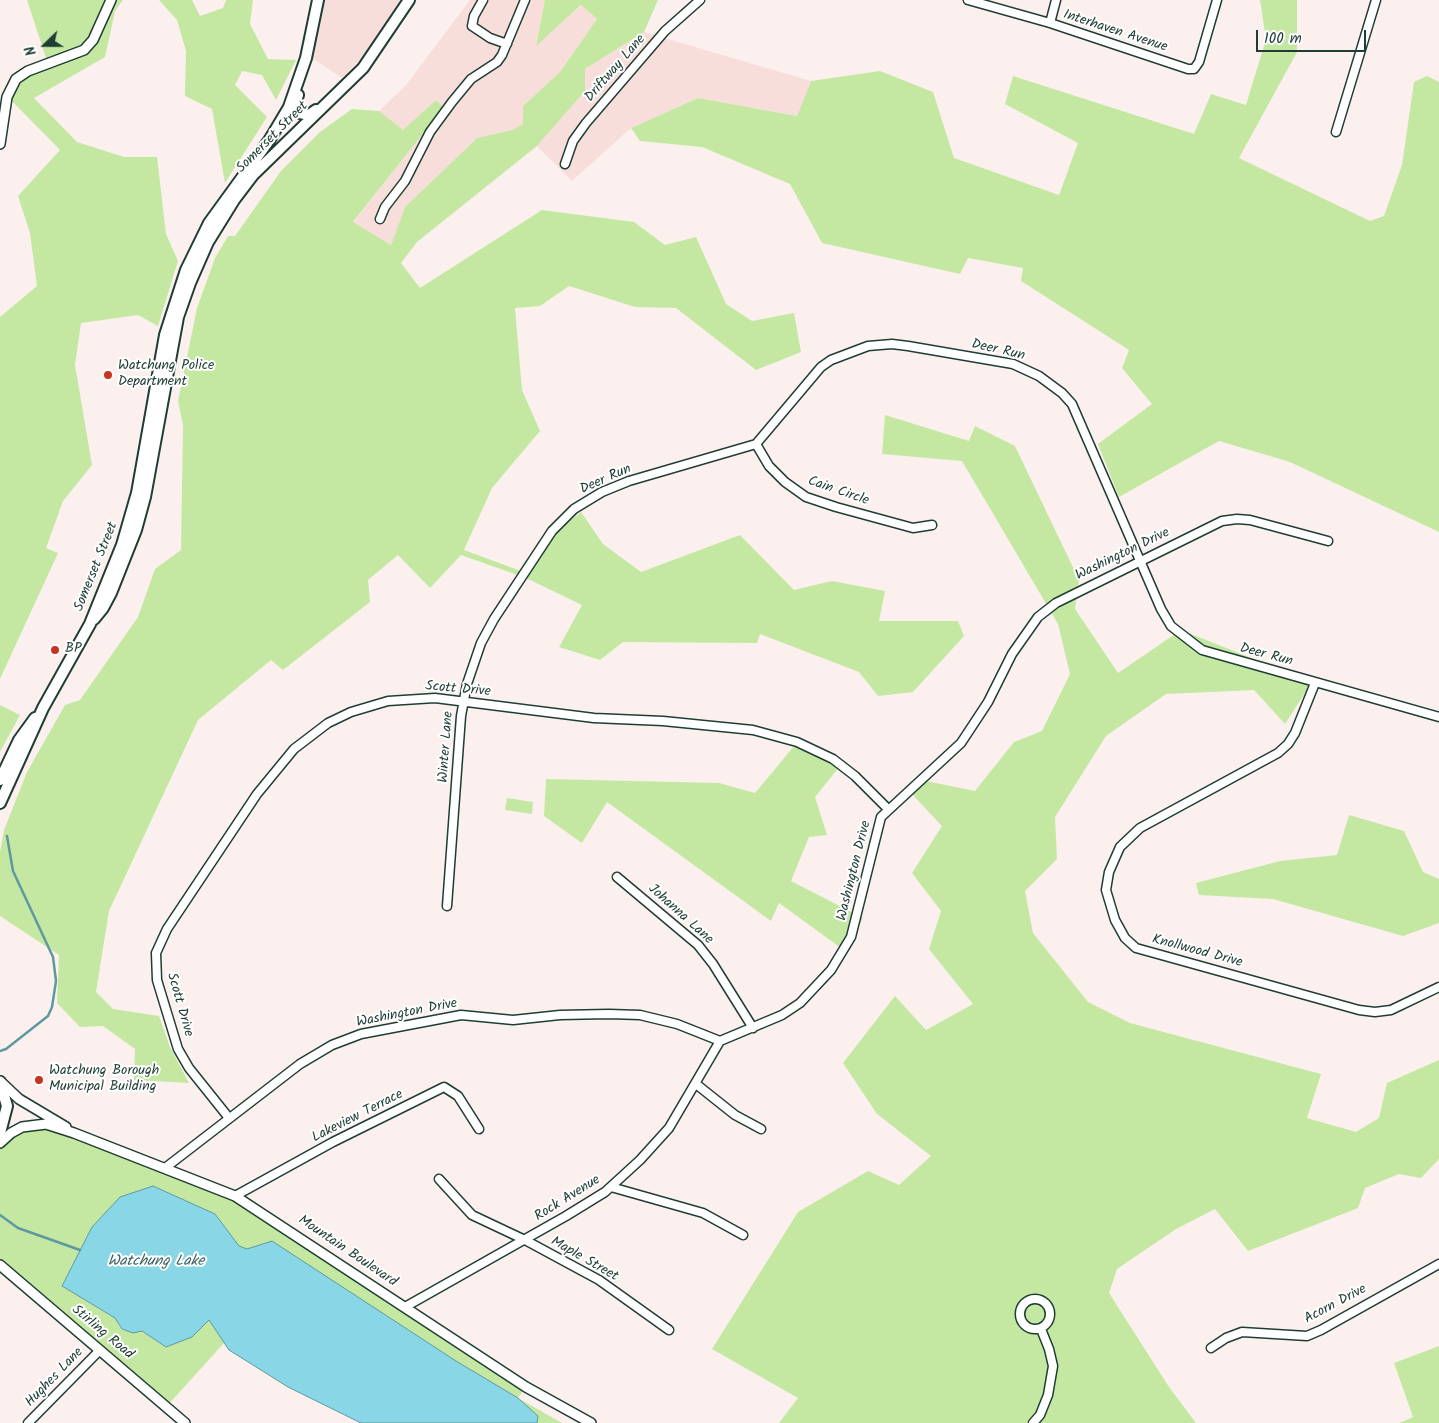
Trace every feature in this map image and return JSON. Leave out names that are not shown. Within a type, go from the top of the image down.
[{"type":"main road","points":[[318,0],[295,104],[298,111],[303,115],[309,115],[334,96]]},
{"type":"main road","name":"Somerset Street","points":[[0,803],[43,708],[90,624],[103,608],[111,593],[136,530],[146,489],[175,332],[184,300],[200,258],[225,213],[253,175],[373,56],[409,0]]},
{"type":"main road","name":"Somerset Street","points":[[90,624],[96,604],[116,562],[133,510],[165,335],[180,286],[209,223],[270,139],[289,107],[306,58]]},
{"type":"main road","name":"Somerset Street","points":[[0,780],[19,740],[43,708]]},
{"type":"main road","points":[[0,1081],[7,1106],[0,1133]]},
{"type":"street","points":[[0,144],[7,97],[16,80],[28,71],[84,50],[93,40],[111,0]]},
{"type":"street","points":[[483,0],[474,16],[472,26],[490,38],[507,44]]},
{"type":"street","points":[[380,219],[385,206],[405,181],[430,132],[471,79],[497,62],[507,44],[525,0]]},
{"type":"street","name":"Driftway Lane","points":[[565,164],[573,141],[586,123],[664,31],[700,0]]},
{"type":"street","name":"Interhaven Avenue","points":[[968,0],[1050,23],[1188,69],[1196,67],[1217,0]]},
{"type":"street","points":[[1050,23],[1056,0]]},
{"type":"street","points":[[1336,132],[1376,0]]},
{"type":"street","name":"Deer Run","points":[[507,599],[552,531],[574,509],[588,499],[629,481],[756,444],[812,375],[831,360],[856,349],[892,344],[1013,364],[1039,376],[1072,404],[1160,609],[1171,626],[1202,650],[1439,716]]},
{"type":"street","name":"Cain Circle","points":[[756,444],[770,466],[780,477],[806,497],[912,528],[932,525]]},
{"type":"street","name":"Washington Drive","points":[[165,1168],[300,1064],[332,1045],[361,1034],[439,1018],[473,1015],[513,1020],[578,1014],[640,1016],[677,1024],[720,1041],[782,1015],[800,1003],[831,970],[843,951],[857,919],[878,823],[888,809],[961,743],[988,702],[1012,654],[1038,617],[1056,603],[1212,525],[1237,518],[1328,541]]},
{"type":"street","name":"Winter Lane","points":[[447,906],[463,701],[481,643],[507,599]]},
{"type":"street","name":"Knollwood Drive","points":[[1315,683],[1295,733],[1278,754],[1140,828],[1123,843],[1108,872],[1106,890],[1115,920],[1125,938],[1136,948],[1359,1010],[1372,1012],[1391,1010],[1439,987]]},
{"type":"street","name":"Scott Drive","points":[[229,1118],[189,1068],[174,1040],[156,972],[156,953],[167,929],[258,794],[294,749],[322,727],[351,712],[388,702],[435,698],[594,718],[724,726],[780,737],[833,759],[855,776],[888,809]]},
{"type":"street","name":"Johanna Lane","points":[[617,877],[698,945],[713,964],[753,1028]]},
{"type":"street","name":"Rock Avenue","points":[[405,1307],[566,1216],[610,1187],[640,1160],[669,1128],[720,1041]]},
{"type":"street","name":"Mountain Boulevard","points":[[0,1081],[19,1099],[74,1133]]},
{"type":"street","points":[[696,1084],[735,1115],[760,1128]]},
{"type":"street","name":"Lakeview Terrace","points":[[235,1196],[333,1142],[444,1087],[458,1096],[479,1129]]},
{"type":"street","name":"Mountain Boulevard","points":[[0,1143],[16,1130],[34,1124],[46,1124],[74,1133],[235,1196],[526,1387],[591,1423]]},
{"type":"street","name":"Maple Street","points":[[438,1179],[472,1216],[525,1240],[599,1280],[670,1330]]},
{"type":"street","points":[[610,1187],[703,1213],[743,1235]]},
{"type":"street","name":"Acorn Drive","points":[[1211,1348],[1226,1338],[1242,1332],[1307,1336],[1439,1264]]},
{"type":"street","name":"Stirling Road","points":[[0,1265],[185,1423]]},
{"type":"street","points":[[1039,1299],[1048,1306],[1050,1317],[1046,1325],[1041,1329],[1032,1329],[1025,1326],[1021,1320],[1020,1308],[1029,1300],[1039,1299]]},
{"type":"street","points":[[1033,1423],[1040,1415],[1048,1394],[1053,1366],[1041,1329]]},
{"type":"street","name":"Hughes Lane","points":[[28,1423],[100,1350]]},
{"type":"shaded area","points":[[325,0],[401,0],[367,52],[342,78],[312,58]]},
{"type":"shaded area","points":[[470,0],[545,0],[536,45],[582,5],[597,19],[560,72],[523,106],[523,124],[512,130],[477,138],[405,207],[391,245],[353,223],[443,107],[436,100],[403,131],[379,111],[406,85]]},
{"type":"shaded area","points":[[644,32],[811,81],[797,116],[698,98],[631,128],[572,181],[537,146],[585,91],[585,69]]},
{"type":"green space","points":[[27,0],[123,0],[115,11],[105,57],[34,98],[77,142],[124,157],[157,157],[166,234],[178,261],[158,326],[138,315],[81,323],[75,365],[92,465],[63,501],[46,548],[58,553],[0,679],[0,317],[37,286],[30,233],[18,196],[60,150],[6,95],[47,61]]},
{"type":"green space","points":[[159,0],[192,0],[200,16],[223,8],[226,0],[253,0],[250,24],[268,59],[296,60],[276,100],[262,75],[242,71],[235,85],[267,117],[225,183],[212,109],[185,96],[186,51],[177,20]]},
{"type":"green space","points":[[545,0],[658,0],[644,32],[585,69],[585,91],[537,146],[417,242],[401,263],[420,288],[542,210],[634,222],[665,245],[696,237],[726,304],[752,321],[794,313],[801,352],[756,370],[676,308],[635,307],[569,286],[540,306],[515,308],[522,390],[540,431],[492,488],[464,550],[529,574],[557,531],[581,512],[603,544],[641,572],[740,535],[794,590],[832,581],[885,591],[879,621],[958,621],[964,636],[913,692],[878,696],[859,672],[760,634],[757,643],[623,642],[600,660],[559,647],[582,605],[526,578],[461,555],[430,588],[398,555],[368,580],[370,602],[283,670],[271,660],[198,720],[109,911],[96,992],[113,1009],[159,1016],[170,1047],[189,1083],[134,1080],[135,1049],[103,1026],[80,1027],[57,1003],[59,955],[0,916],[0,852],[4,830],[27,772],[65,705],[80,700],[138,617],[155,569],[181,550],[183,425],[178,401],[197,308],[215,258],[228,236],[235,236],[281,171],[320,132],[352,109],[379,111],[403,130],[436,100],[444,107],[353,222],[391,245],[405,207],[477,138],[512,130],[523,124],[523,106],[560,72],[597,19],[581,5],[536,46]]},
{"type":"green space","points":[[1260,0],[1297,0],[1297,52],[1239,158],[1370,221],[1384,216],[1402,165],[1414,82],[1427,76],[1439,82],[1439,532],[1290,462],[1219,441],[1119,497],[1098,444],[1152,404],[1122,368],[1129,350],[1021,281],[1023,268],[968,258],[960,274],[822,243],[790,184],[702,147],[640,141],[631,128],[698,98],[797,116],[811,81],[880,71],[933,92],[954,158],[1059,195],[1078,143],[1005,104],[1013,76],[1194,134],[1211,94],[1246,105],[1266,39]]},
{"type":"green space","points":[[885,415],[969,441],[975,426],[1015,446],[1079,580],[1075,609],[1118,673],[1181,630],[1312,682],[1285,724],[1254,690],[1166,694],[1106,736],[1055,817],[1057,859],[1025,891],[1033,933],[1088,1002],[1130,1023],[1321,1074],[1307,1118],[1356,1132],[1379,1118],[1387,1083],[1439,1060],[1439,1159],[1421,1178],[1399,1174],[1365,1188],[1358,1208],[1248,1251],[1215,1209],[1176,1229],[1117,1269],[1109,1293],[1169,1387],[1196,1423],[779,1423],[798,1398],[712,1349],[798,1212],[868,1171],[899,1185],[931,1156],[877,1114],[843,1063],[895,996],[926,1030],[973,1004],[929,949],[941,911],[912,873],[942,826],[911,793],[926,781],[975,791],[1014,742],[1042,731],[1070,674],[1058,624],[962,461],[882,454]]},
{"type":"green space","points":[[0,705],[20,715],[0,752]]},
{"type":"green space","points":[[800,739],[844,761],[815,797],[827,835],[809,837],[791,881],[863,918],[845,951],[779,903],[771,921],[607,802],[582,843],[544,816],[546,779],[719,783],[755,793]]},
{"type":"green space","points":[[507,798],[533,802],[532,814],[505,810]]},
{"type":"green space","points":[[1349,815],[1404,831],[1423,872],[1439,879],[1439,923],[1403,936],[1273,899],[1199,895],[1196,883],[1280,861],[1337,855]]},
{"type":"green space","points":[[40,1124],[235,1196],[526,1387],[518,1398],[456,1361],[272,1242],[247,1249],[239,1246],[215,1214],[153,1186],[120,1197],[92,1227],[62,1286],[115,1318],[122,1330],[142,1331],[166,1347],[192,1337],[209,1319],[225,1342],[166,1407],[0,1265],[0,1143],[6,1137]]},
{"type":"green space","points":[[1439,1346],[1439,1423],[1399,1423],[1413,1417],[1394,1363]]},
{"type":"green space","points":[[518,1398],[562,1423],[537,1423],[538,1416]]},
{"type":"water","name":"Watchung Lake","points":[[153,1186],[215,1214],[239,1246],[247,1249],[272,1241],[456,1361],[518,1398],[538,1416],[537,1423],[361,1423],[288,1387],[229,1350],[209,1320],[192,1337],[166,1347],[142,1331],[133,1333],[122,1329],[115,1318],[62,1286],[92,1227],[120,1197]]},
{"type":"waterway","points":[[0,1051],[6,1049],[48,1016],[52,1007],[56,981],[53,957],[13,871],[7,836]]},
{"type":"waterway","points":[[0,1215],[18,1228],[80,1250]]},
{"type":"place","name":"Watchung Police Department","points":[[108,375]]},
{"type":"place","name":"BP","points":[[55,650]]},
{"type":"place","name":"Watchung Borough Municipal Building","points":[[39,1080]]}]
